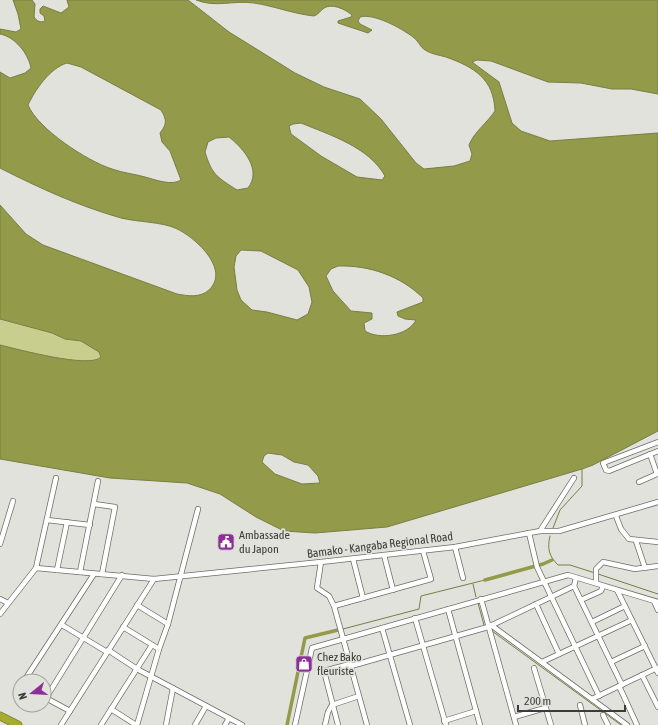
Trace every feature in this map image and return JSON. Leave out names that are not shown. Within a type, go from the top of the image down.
[{"type":"highway","points":[[0,716],[18,725]]},
{"type":"highway","points":[[0,721],[9,725]]},
{"type":"street","points":[[658,442],[603,463],[606,470],[609,471],[658,451]]},
{"type":"street","points":[[639,482],[658,475],[650,454]]},
{"type":"street","points":[[0,614],[36,568],[56,478]]},
{"type":"street","points":[[540,531],[574,478]]},
{"type":"street","points":[[80,572],[98,481]]},
{"type":"street","points":[[0,544],[13,501]]},
{"type":"street","name":"Bamako - Kangaba Regional Road","points":[[36,568],[154,578],[180,577],[352,559],[454,547],[540,531],[557,531],[616,516],[658,502]]},
{"type":"street","points":[[94,504],[115,507],[102,574]]},
{"type":"street","points":[[111,709],[136,725],[168,624],[198,509]]},
{"type":"street","points":[[616,516],[624,535],[636,541],[658,542]]},
{"type":"street","points":[[47,520],[90,525]]},
{"type":"street","points":[[57,570],[67,522]]},
{"type":"street","points":[[529,533],[537,567],[599,696]]},
{"type":"street","points":[[636,541],[645,568]]},
{"type":"street","points":[[454,547],[463,578]]},
{"type":"street","points":[[334,606],[431,579],[423,551]]},
{"type":"street","points":[[384,555],[393,590]]},
{"type":"street","points":[[352,559],[363,598]]},
{"type":"street","points":[[321,562],[318,588],[329,596],[334,606],[367,725]]},
{"type":"street","points":[[596,583],[596,569],[601,564],[606,562],[631,569],[658,566]]},
{"type":"street","points":[[29,673],[94,574]]},
{"type":"street","points":[[295,725],[312,648],[568,575],[656,601],[658,610]]},
{"type":"street","points":[[52,687],[122,576]]},
{"type":"street","points":[[61,725],[154,578]]},
{"type":"street","points":[[576,578],[574,586],[611,662],[637,725]]},
{"type":"street","points":[[338,725],[324,671],[390,655],[490,626],[574,586]]},
{"type":"street","points":[[581,600],[602,591],[603,586]]},
{"type":"street","points":[[592,699],[642,675],[657,670],[617,590]]},
{"type":"street","points":[[0,599],[8,603]]},
{"type":"street","points":[[481,599],[490,626],[516,725]]},
{"type":"street","points":[[536,604],[560,654]]},
{"type":"street","points":[[137,605],[168,624]]},
{"type":"street","points":[[592,622],[625,606]]},
{"type":"street","points":[[448,609],[480,725]]},
{"type":"street","points":[[415,618],[445,723],[476,711]]},
{"type":"street","points":[[542,662],[632,620]]},
{"type":"street","points":[[62,625],[137,669],[242,725]]},
{"type":"street","points":[[490,626],[542,662],[627,725]]},
{"type":"street","points":[[123,627],[159,649]]},
{"type":"street","points":[[382,628],[410,725]]},
{"type":"street","points":[[101,725],[152,644]]},
{"type":"street","points":[[611,662],[645,646]]},
{"type":"street","points":[[534,668],[550,725]]},
{"type":"street","points":[[642,675],[658,707]]},
{"type":"street","points":[[166,725],[174,688]]},
{"type":"street","points":[[325,725],[328,712],[332,705],[359,696]]},
{"type":"street","points":[[52,702],[70,711]]},
{"type":"street","points":[[580,705],[585,725]]},
{"type":"street","points":[[195,725],[206,706]]},
{"type":"street","points":[[514,717],[545,708]]},
{"type":"street","points":[[603,715],[608,725]]},
{"type":"street","points":[[225,725],[229,718]]},
{"type":"shaded area","points":[[13,0],[32,0],[35,4],[34,17],[37,21],[42,22],[45,21],[44,16],[40,13],[40,9],[43,6],[61,13],[69,7],[67,0],[188,0],[229,32],[295,73],[324,87],[360,99],[381,119],[416,163],[424,169],[454,166],[470,161],[472,154],[469,145],[471,140],[495,111],[491,90],[481,76],[474,70],[456,61],[423,49],[415,38],[408,33],[380,19],[366,16],[360,17],[358,21],[360,24],[372,30],[368,33],[338,23],[338,21],[351,17],[352,15],[335,6],[324,8],[314,16],[299,14],[254,3],[239,2],[218,4],[196,0],[658,0],[658,94],[631,89],[612,89],[581,83],[548,82],[491,61],[477,60],[472,62],[499,82],[512,123],[521,131],[550,141],[658,133],[658,431],[593,465],[582,469],[387,527],[315,533],[284,531],[256,517],[220,494],[187,483],[110,478],[0,459],[0,345],[69,360],[94,360],[101,357],[99,352],[81,341],[65,339],[52,333],[0,319],[0,205],[26,234],[43,245],[177,294],[194,296],[205,293],[215,282],[216,273],[213,263],[200,246],[183,232],[175,228],[163,224],[121,218],[90,208],[44,189],[0,168],[0,72],[10,78],[25,73],[31,68],[24,51],[20,46],[11,38],[0,34],[0,29],[16,32],[21,29]],"holes":[[[67,63],[81,67],[161,110],[165,122],[160,133],[162,142],[170,151],[181,180],[177,182],[164,182],[116,170],[102,165],[77,152],[52,134],[33,114],[28,105],[44,80]],[[301,123],[348,143],[369,157],[385,176],[382,180],[357,177],[321,156],[291,134],[289,126]],[[229,137],[235,142],[245,154],[252,167],[252,181],[248,188],[237,190],[216,175],[210,166],[205,152],[208,142],[216,138]],[[241,250],[261,251],[298,270],[309,287],[312,302],[308,314],[297,320],[267,312],[252,310],[241,300],[237,290],[234,267],[236,256]],[[338,266],[361,267],[373,270],[384,273],[405,284],[423,298],[423,302],[397,312],[398,316],[405,319],[416,320],[407,330],[385,336],[371,334],[365,331],[364,323],[372,319],[372,313],[351,311],[333,291],[326,276],[331,269]],[[268,453],[282,455],[294,462],[308,465],[318,476],[320,483],[302,484],[275,474],[262,462],[264,456]]]},
{"type":"shaded area","points":[[0,319],[52,333],[65,339],[81,341],[99,352],[101,357],[94,360],[83,361],[68,360],[0,345]]},
{"type":"waterway","points":[[553,528],[560,510],[582,486],[582,469]]},
{"type":"waterway","points":[[550,536],[550,552],[558,565],[570,565],[595,573]]},
{"type":"waterway","points":[[485,580],[543,564],[552,560]]},
{"type":"waterway","points":[[598,574],[658,594]]},
{"type":"waterway","points":[[343,629],[419,609],[421,596],[485,580]]},
{"type":"waterway","points":[[473,584],[476,597]]},
{"type":"waterway","points":[[478,603],[484,625]]},
{"type":"waterway","points":[[287,725],[305,638],[338,630]]},
{"type":"waterway","points":[[492,631],[621,725]]},
{"type":"place","name":"Ambassade du Japon","points":[[226,542]]},
{"type":"place","name":"Chez Bako fleuriste","points":[[304,664]]}]
